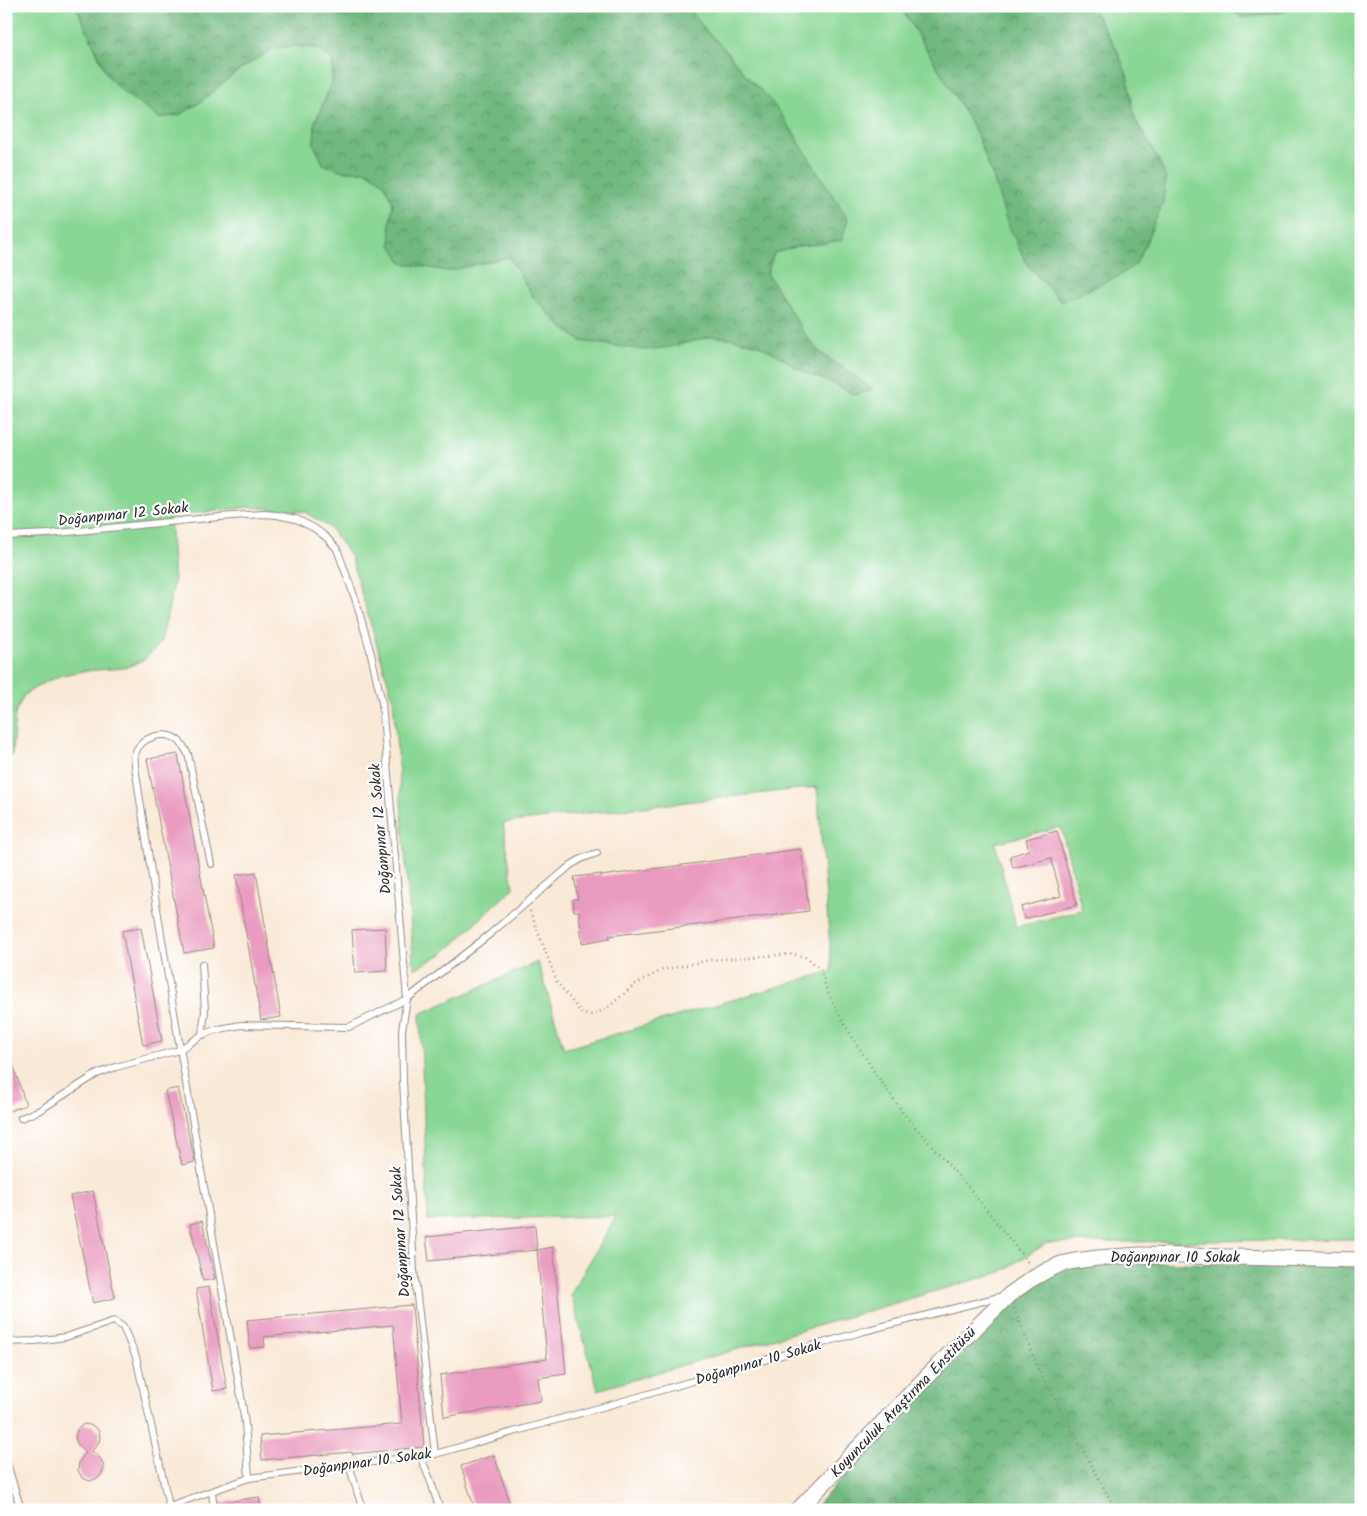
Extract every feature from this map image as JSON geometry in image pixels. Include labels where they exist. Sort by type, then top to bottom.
[{"type":"street","name":"Doğanpınar 10 Sokak","points":[[1009,1295],[1038,1275],[1061,1264],[1098,1258],[1140,1255],[1361,1260]]},
{"type":"street","name":"Koyunculuk Araştırma Enstitüsü","points":[[798,1510],[933,1370],[1009,1295]]},
{"type":"lane","name":"Doğanpınar 12 Sokak","points":[[6,536],[48,534],[219,517],[277,514],[296,519],[314,528],[326,537],[337,550],[353,592],[370,650],[382,703],[406,999],[402,1030],[403,1081],[414,1270],[435,1454]]},
{"type":"lane","points":[[210,864],[188,754],[184,746],[172,737],[150,737],[143,742],[135,753],[135,766],[179,1050],[241,1396],[249,1478]]},
{"type":"lane","points":[[21,1118],[40,1110],[98,1074],[116,1067],[179,1050],[202,1035],[214,1030],[241,1025],[349,1027],[406,999],[527,903],[570,865],[582,858],[597,853]]},
{"type":"lane","points":[[202,964],[205,1011],[202,1035]]},
{"type":"lane","name":"Doğanpınar 10 Sokak","points":[[158,1510],[249,1478],[435,1454],[864,1331],[1009,1295]]},
{"type":"lane","points":[[6,1342],[66,1337],[114,1321],[123,1327],[136,1357],[169,1506]]},
{"type":"lane","points":[[420,1455],[440,1510]]},
{"type":"lane","points":[[6,1460],[21,1510]]},
{"type":"lane","points":[[349,1465],[363,1510]]},
{"type":"lane","points":[[212,1491],[214,1510]]},
{"type":"path","points":[[527,903],[557,982],[582,1014],[593,1015],[606,1009],[634,985],[662,970],[710,960],[793,954],[808,958],[821,970],[827,991],[846,1027],[899,1107],[970,1189],[1038,1275]]},
{"type":"path","points":[[1009,1295],[1038,1369],[1116,1510]]},
{"type":"green space","points":[[6,6],[76,6],[107,75],[123,92],[159,118],[180,115],[199,103],[235,73],[273,48],[294,46],[315,48],[333,59],[332,83],[315,122],[314,145],[323,164],[343,171],[367,171],[384,183],[393,203],[390,223],[402,263],[448,271],[509,257],[534,298],[563,328],[581,341],[645,350],[669,347],[713,336],[734,339],[756,344],[777,354],[795,367],[835,384],[854,395],[872,390],[854,375],[818,351],[804,333],[767,273],[774,253],[798,246],[820,244],[796,136],[767,96],[705,30],[688,6],[900,6],[978,137],[1007,222],[1026,263],[1061,302],[1158,159],[1135,119],[1127,75],[1118,52],[1091,6],[1230,6],[1241,18],[1284,12],[1294,6],[1361,6],[1361,1239],[1047,1243],[1001,1272],[598,1390],[571,1294],[616,1216],[428,1220],[420,1014],[538,962],[564,1049],[832,971],[817,787],[503,823],[513,888],[444,953],[414,969],[393,699],[350,555],[330,528],[305,512],[250,507],[170,516],[174,582],[160,644],[144,660],[124,668],[83,671],[62,675],[43,683],[24,695],[15,714],[12,756],[6,761]],"holes":[[[1061,827],[1082,910],[1016,927],[995,843]]]},
{"type":"green space","points":[[76,6],[688,6],[705,30],[722,46],[781,114],[848,219],[842,240],[798,246],[774,253],[767,273],[804,333],[818,351],[854,375],[872,390],[854,395],[835,384],[795,367],[777,354],[756,344],[734,339],[713,336],[669,347],[645,350],[581,341],[563,328],[534,298],[509,257],[448,271],[402,263],[391,245],[390,223],[393,203],[384,183],[367,171],[343,171],[323,164],[314,144],[315,122],[332,83],[333,59],[315,48],[294,46],[273,48],[235,73],[199,103],[179,115],[159,118],[123,92],[107,75]]},
{"type":"green space","points":[[900,6],[1091,6],[1118,52],[1127,75],[1135,119],[1158,159],[1166,178],[1163,202],[1136,264],[1119,276],[1061,302],[1026,263],[1007,222],[978,137]]},
{"type":"green space","points":[[1230,6],[1294,6],[1284,12],[1241,18]]},
{"type":"green space","points":[[1140,1262],[1361,1267],[1361,1510],[812,1510],[1013,1301],[1043,1280],[1072,1268]]},
{"type":"building","points":[[178,754],[214,948],[184,953],[147,759]]},
{"type":"building","points":[[1057,831],[1077,905],[1024,919],[1021,907],[1061,896],[1051,858],[1013,868],[1010,856],[1029,850],[1026,839]]},
{"type":"building","points":[[801,849],[809,911],[609,936],[610,938],[582,943],[579,911],[574,911],[573,899],[578,899],[574,877],[601,874],[601,876]]},
{"type":"building","points":[[256,872],[281,1017],[261,1020],[236,875]]},
{"type":"building","points":[[141,928],[162,1041],[143,1045],[122,931]]},
{"type":"building","points":[[385,928],[387,971],[355,973],[352,930]]},
{"type":"building","points":[[6,1052],[9,1052],[26,1105],[6,1112]]},
{"type":"building","points":[[178,1088],[195,1162],[182,1165],[165,1091]]},
{"type":"building","points":[[93,1191],[115,1298],[93,1303],[70,1196]]},
{"type":"building","points":[[202,1221],[215,1279],[203,1281],[190,1224]]},
{"type":"building","points":[[535,1226],[537,1250],[429,1261],[426,1237]]},
{"type":"building","points":[[553,1247],[566,1374],[538,1378],[541,1401],[444,1417],[440,1375],[547,1359],[537,1250]]},
{"type":"building","points":[[209,1287],[227,1389],[213,1391],[196,1289]]},
{"type":"building","points":[[412,1305],[424,1447],[262,1460],[260,1436],[402,1424],[393,1325],[264,1337],[265,1347],[250,1348],[247,1320]]},
{"type":"building","points":[[86,1424],[93,1426],[99,1431],[99,1442],[92,1451],[101,1459],[104,1467],[98,1478],[90,1481],[82,1478],[78,1470],[79,1462],[86,1452],[78,1445],[75,1438],[77,1430]]},
{"type":"building","points":[[494,1455],[512,1510],[475,1510],[461,1466]]},
{"type":"building","points":[[259,1497],[261,1510],[219,1510],[218,1503]]}]
